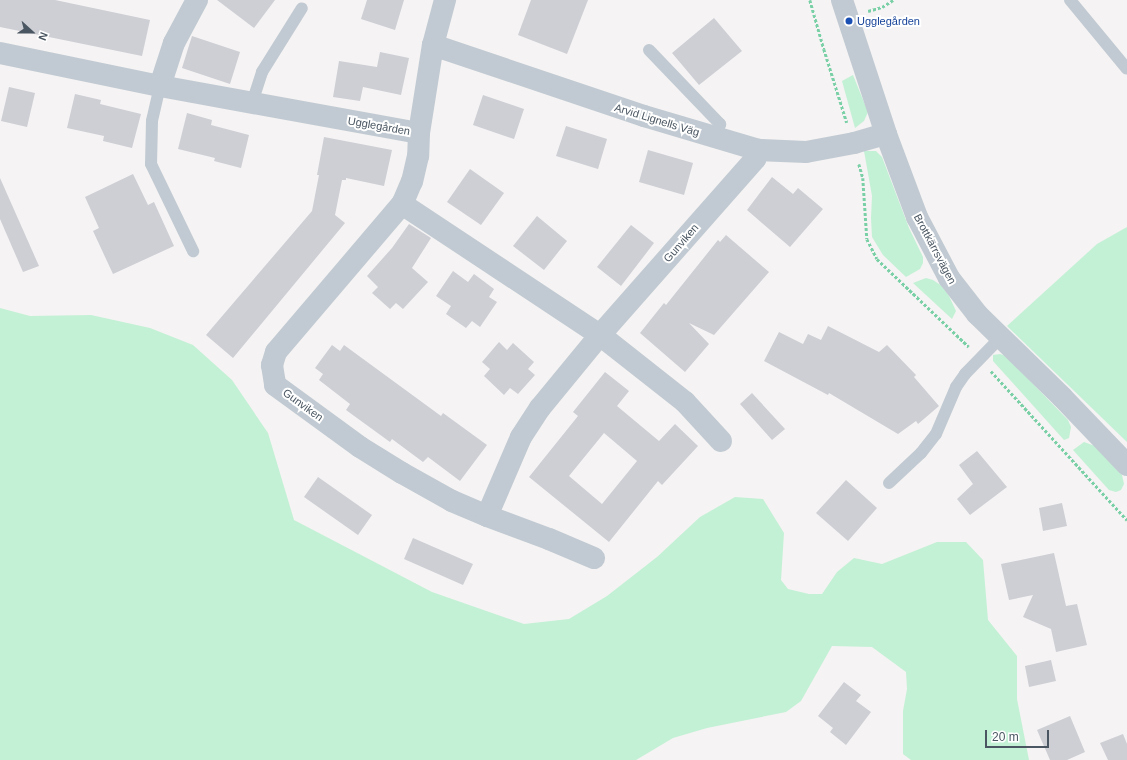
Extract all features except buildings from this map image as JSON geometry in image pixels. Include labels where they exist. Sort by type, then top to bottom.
[{"type":"street","points":[[160,86],[174,43],[197,0]]},
{"type":"street","name":"Ugglegården","points":[[0,53],[160,86],[419,134],[433,46],[446,0]]},
{"type":"street","name":"Brottkärrsvägen","points":[[842,0],[886,134],[917,217],[949,278],[977,314],[1062,397],[1127,464]]},
{"type":"street","name":"Arvid Lignells Väg","points":[[433,46],[618,108],[759,150],[806,152],[854,143],[886,134]]},
{"type":"street","name":"Gunviken","points":[[419,134],[418,156],[414,175],[402,204],[276,352],[272,365],[275,385],[360,447],[452,501],[594,558]]},
{"type":"street","name":"Gunviken","points":[[487,516],[521,437],[540,408],[600,335],[755,159],[759,150]]},
{"type":"street","points":[[402,204],[600,335],[685,402],[721,441]]},
{"type":"lane","points":[[1070,0],[1127,69]]},
{"type":"lane","points":[[252,103],[262,72],[302,8]]},
{"type":"lane","points":[[649,50],[720,124],[715,138]]},
{"type":"lane","points":[[160,86],[152,121],[151,164],[193,251]]},
{"type":"lane","points":[[889,483],[921,453],[936,434],[956,387],[965,374],[1001,337]]},
{"type":"path","points":[[864,12],[882,7],[893,0]]},
{"type":"green space","points":[[853,75],[868,112],[864,121],[855,128],[842,81]]},
{"type":"green space","points":[[864,151],[876,151],[882,157],[909,228],[923,257],[923,263],[920,269],[906,277],[883,255],[872,237],[872,196]]},
{"type":"green space","points":[[1127,227],[1127,442],[1007,326],[1097,244]]},
{"type":"green space","points":[[926,278],[933,280],[942,286],[949,296],[956,311],[952,319],[913,283]]},
{"type":"green space","points":[[0,308],[30,316],[91,315],[150,328],[193,345],[232,380],[268,433],[294,520],[432,592],[524,624],[569,619],[607,596],[657,557],[700,517],[735,497],[763,499],[784,533],[781,580],[788,589],[809,594],[822,594],[837,572],[854,558],[882,564],[937,542],[966,542],[983,560],[988,620],[1017,656],[1017,699],[1029,760],[911,760],[903,754],[903,711],[907,689],[906,672],[872,647],[832,646],[801,701],[786,712],[707,728],[673,738],[636,760],[0,760]]},
{"type":"green space","points":[[1000,354],[1006,356],[1068,420],[1071,427],[1069,438],[1064,440],[993,361],[993,355]]},
{"type":"green space","points":[[1084,442],[1095,446],[1122,475],[1124,484],[1121,490],[1116,492],[1109,490],[1073,450]]},
{"type":"place","name":"Ugglegården","points":[[849,21]]}]
